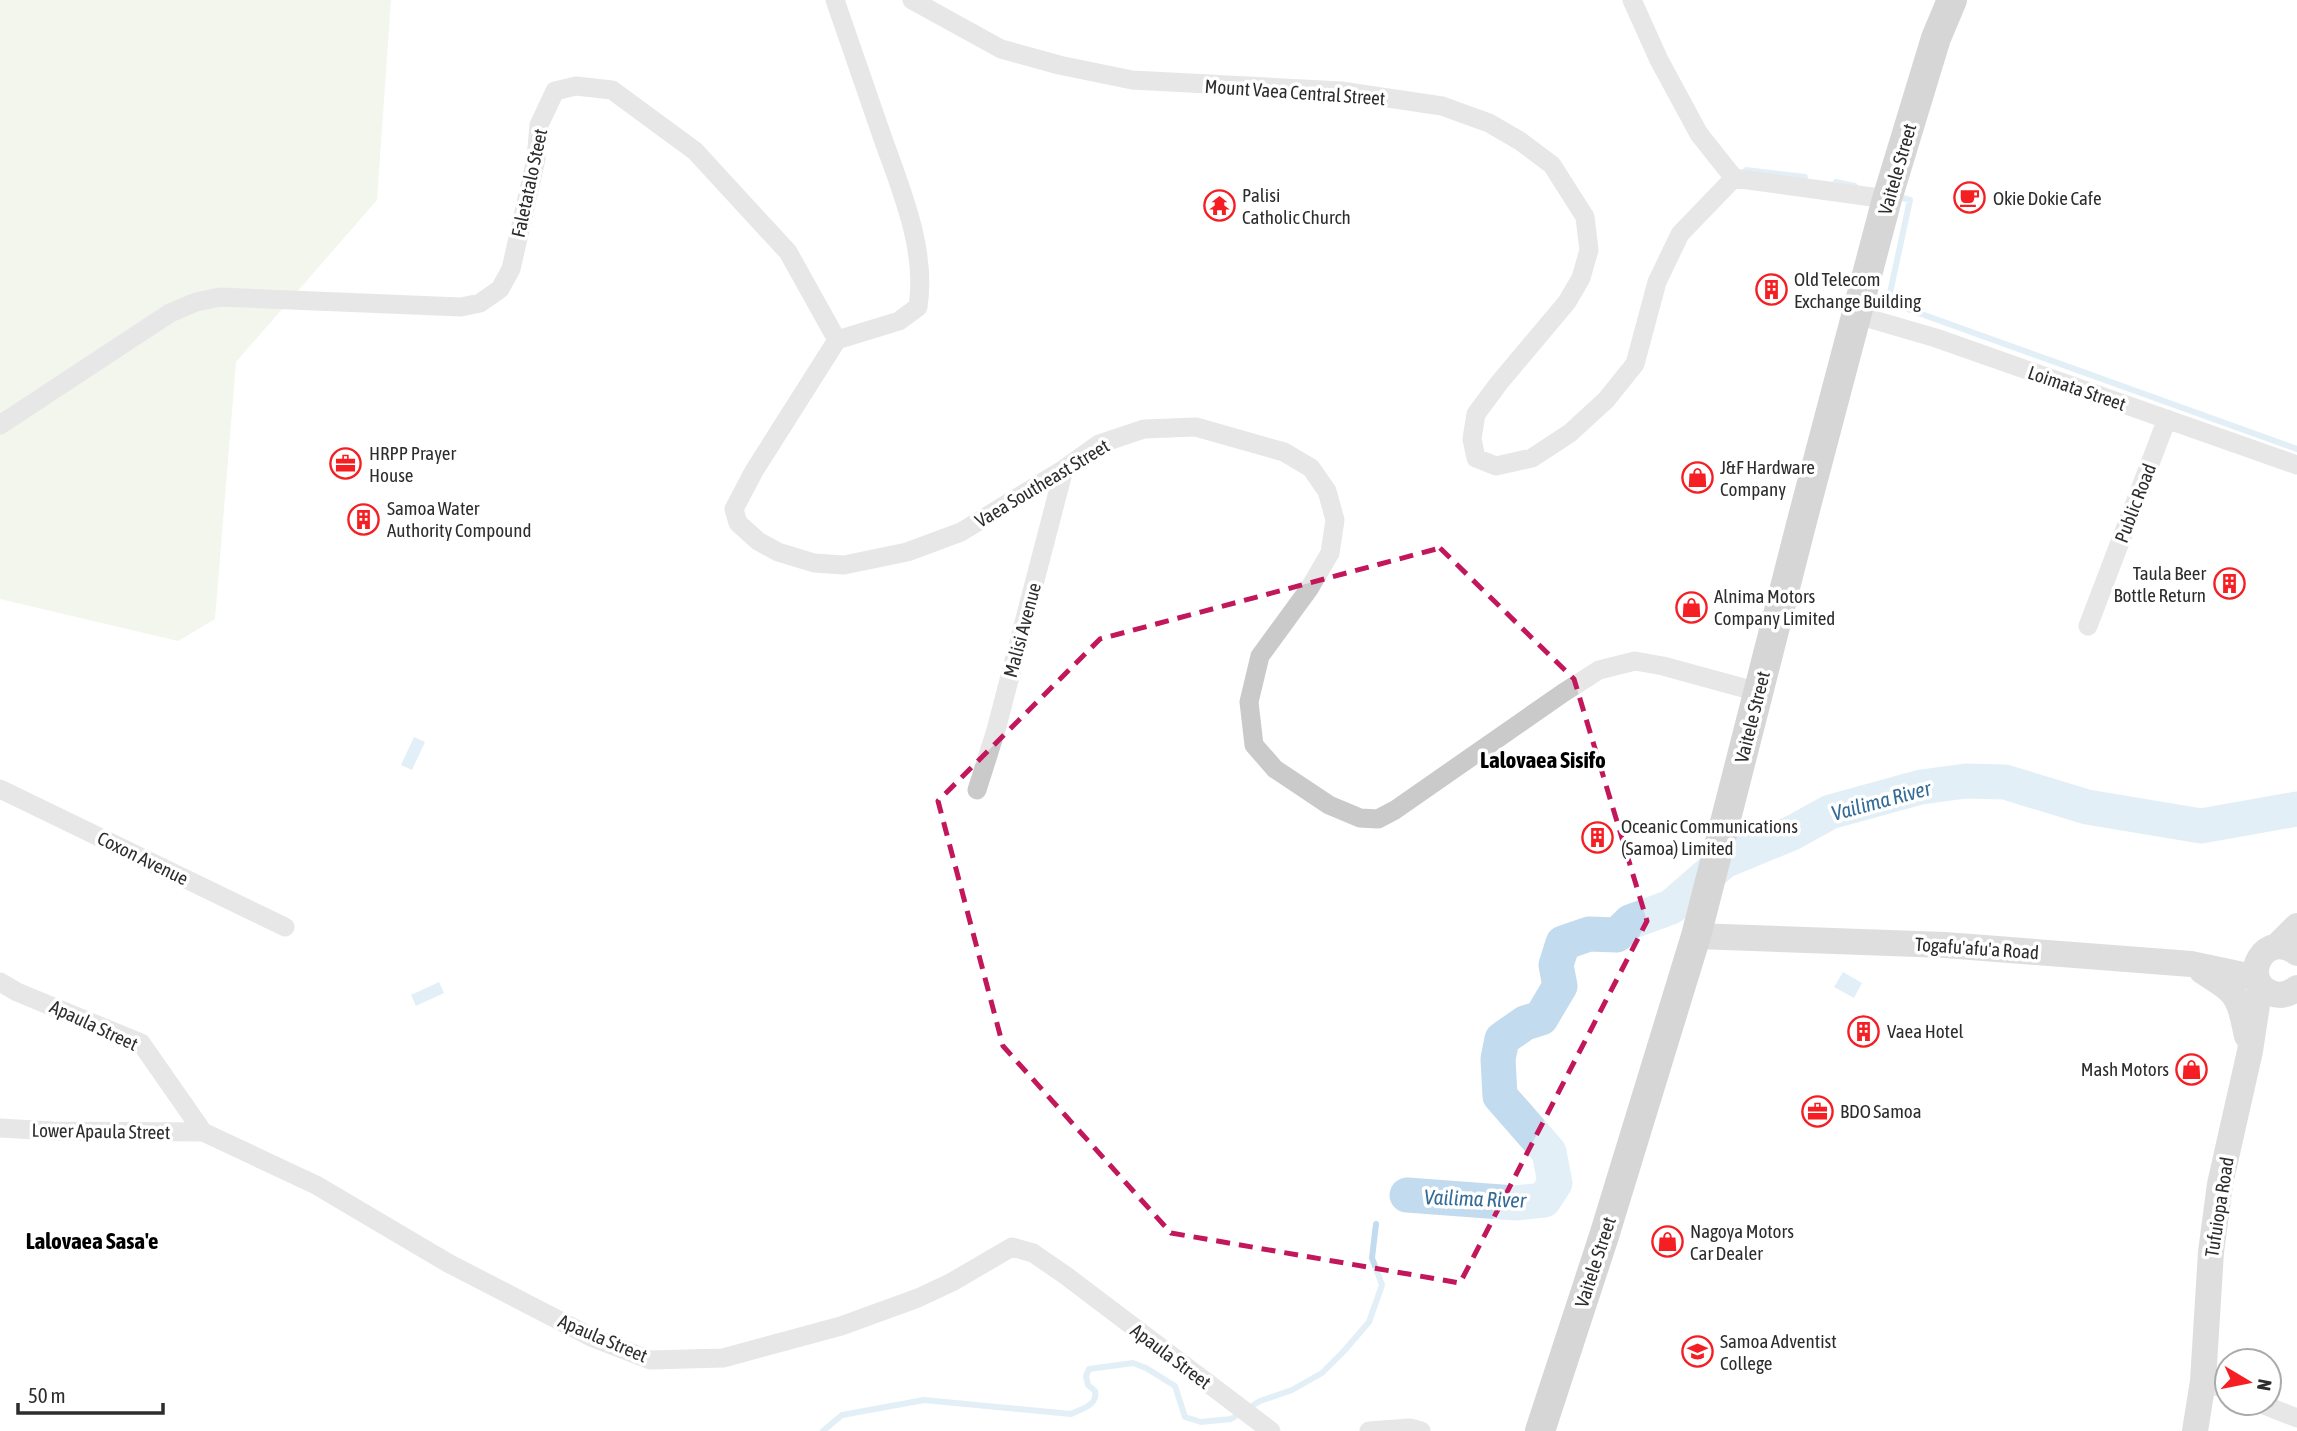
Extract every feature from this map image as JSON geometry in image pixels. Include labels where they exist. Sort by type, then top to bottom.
[{"type":"main road","name":"Vaitele Street","points":[[1541,1431],[1698,930],[1887,199],[1936,38],[1952,0]]},
{"type":"main road","points":[[2276,971],[2297,926]]},
{"type":"main road","name":"Togafu'afu'a Road","points":[[1698,930],[1945,945],[2276,971]]},
{"type":"main road","points":[[2191,964],[2228,988],[2240,1002],[2250,1051]]},
{"type":"main road","name":"Tufuiopa Road","points":[[2195,1431],[2203,1381],[2211,1252],[2222,1174],[2250,1051],[2276,971]]},
{"type":"street","points":[[835,0],[904,200],[920,263],[922,285],[918,307],[899,321],[837,340]]},
{"type":"street","name":"Mount Vaea Central Street","points":[[912,0],[1001,49],[1059,65],[1132,80],[1341,91],[1442,106],[1489,123],[1520,141],[1552,165],[1585,217],[1589,250],[1581,278],[1567,302],[1476,414],[1472,439],[1476,458],[1496,466],[1532,458],[1570,433],[1606,400],[1635,364],[1657,282],[1680,234],[1734,178]]},
{"type":"street","points":[[1632,0],[1659,60],[1699,134],[1734,178],[1887,199]]},
{"type":"street","name":"Faletatalo Steet","points":[[0,425],[170,313],[196,302],[220,297],[461,307],[481,303],[500,289],[511,269],[536,159],[540,125],[555,91],[576,86],[612,90],[695,151],[788,252],[837,340]]},
{"type":"street","name":"Loimata Street","points":[[1857,315],[1936,338],[2297,464]]},
{"type":"street","name":"Vaea Southeast Street","points":[[837,340],[754,471],[734,509],[738,523],[758,541],[778,552],[814,563],[845,565],[907,552],[961,532],[1064,469],[1099,444],[1144,429],[1196,427],[1284,452],[1311,468],[1327,491],[1335,520],[1331,553],[1309,589],[1260,656],[1249,702],[1254,745],[1275,769],[1329,805],[1360,818],[1378,819],[1395,810],[1599,670],[1635,661],[1758,692]]},
{"type":"street","name":"Public Road","points":[[2088,626],[2167,419]]},
{"type":"street","name":"Malisi Avenue","points":[[977,790],[996,730],[1064,469]]},
{"type":"street","name":"Coxon Avenue","points":[[0,789],[285,927]]},
{"type":"street","name":"Apaula Street","points":[[0,982],[141,1043],[203,1132],[317,1185],[447,1263],[593,1338],[650,1360],[723,1358],[841,1326],[918,1298],[952,1282],[1012,1247],[1033,1253],[1065,1275],[1266,1427]]},
{"type":"street","name":"Lower Apaula Street","points":[[0,1128],[203,1132]]},
{"type":"street","points":[[2203,1381],[2213,1385]]},
{"type":"street","points":[[1370,1431],[1410,1428],[1421,1431]]},
{"type":"highlighted area","points":[[1440,548],[1574,679],[1647,921],[1460,1283],[1171,1233],[1003,1046],[938,801],[1100,639]]},
{"type":"green space","points":[[0,0],[391,0],[377,200],[236,362],[215,619],[178,641],[0,599]]},
{"type":"water","points":[[414,737],[425,742],[412,770],[401,765]]},
{"type":"water","points":[[1843,972],[1862,983],[1854,998],[1834,987]]},
{"type":"water","points":[[439,982],[444,993],[416,1006],[411,995]]},
{"type":"waterway","points":[[1746,170],[1805,177]]},
{"type":"waterway","points":[[1836,182],[1855,186]]},
{"type":"waterway","points":[[1896,196],[1910,200],[1888,302],[2297,449]]},
{"type":"waterway","name":"Vailima River","points":[[1407,1195],[1515,1203],[1544,1200],[1555,1183],[1549,1152],[1500,1096],[1498,1059],[1502,1039],[1525,1023],[1541,1018],[1560,986],[1556,965],[1563,943],[1589,934],[1617,935],[1630,922],[1671,907],[1724,861],[1792,833],[1830,812],[1921,787],[1966,781],[2005,782],[2087,807],[2201,826],[2297,809]]},
{"type":"waterway","name":"Vailima River","points":[[823,1431],[842,1415],[924,1400],[1071,1414],[1094,1400],[1095,1391],[1088,1385],[1086,1376],[1089,1369],[1133,1363],[1175,1386],[1185,1417],[1201,1422],[1231,1419],[1260,1401],[1292,1390],[1322,1373],[1369,1322],[1382,1285],[1372,1258],[1376,1224]]},
{"type":"place","name":"Okie Dokie Cafe","points":[[1970,198]]},
{"type":"place","name":"Palisi Catholic Church","points":[[1219,206]]},
{"type":"place","name":"Old Telecom Exchange Building","points":[[1771,290]]},
{"type":"place","name":"HRPP Prayer House","points":[[346,464]]},
{"type":"place","name":"J&F Hardware Company","points":[[1697,478]]},
{"type":"place","name":"Samoa Water Authority Compound","points":[[364,519]]},
{"type":"place","name":"Taula Beer Bottle Return","points":[[2229,584]]},
{"type":"place","name":"Alnima Motors Company Limited","points":[[1691,607]]},
{"type":"place","name":"Oceanic Communications (Samoa) Limited","points":[[1598,837]]},
{"type":"place","name":"Vaea Hotel","points":[[1864,1031]]},
{"type":"place","name":"Mash Motors","points":[[2192,1069]]},
{"type":"place","name":"BDO Samoa","points":[[1817,1111]]},
{"type":"place","name":"Nagoya Motors Car Dealer","points":[[1667,1242]]},
{"type":"place","name":"Samoa Adventist College","points":[[1697,1352]]},
{"type":"district","name":"Lalovaea Sisifo","points":[[1543,760]]},
{"type":"district","name":"Lalovaea Sasa'e","points":[[92,1241]]}]
